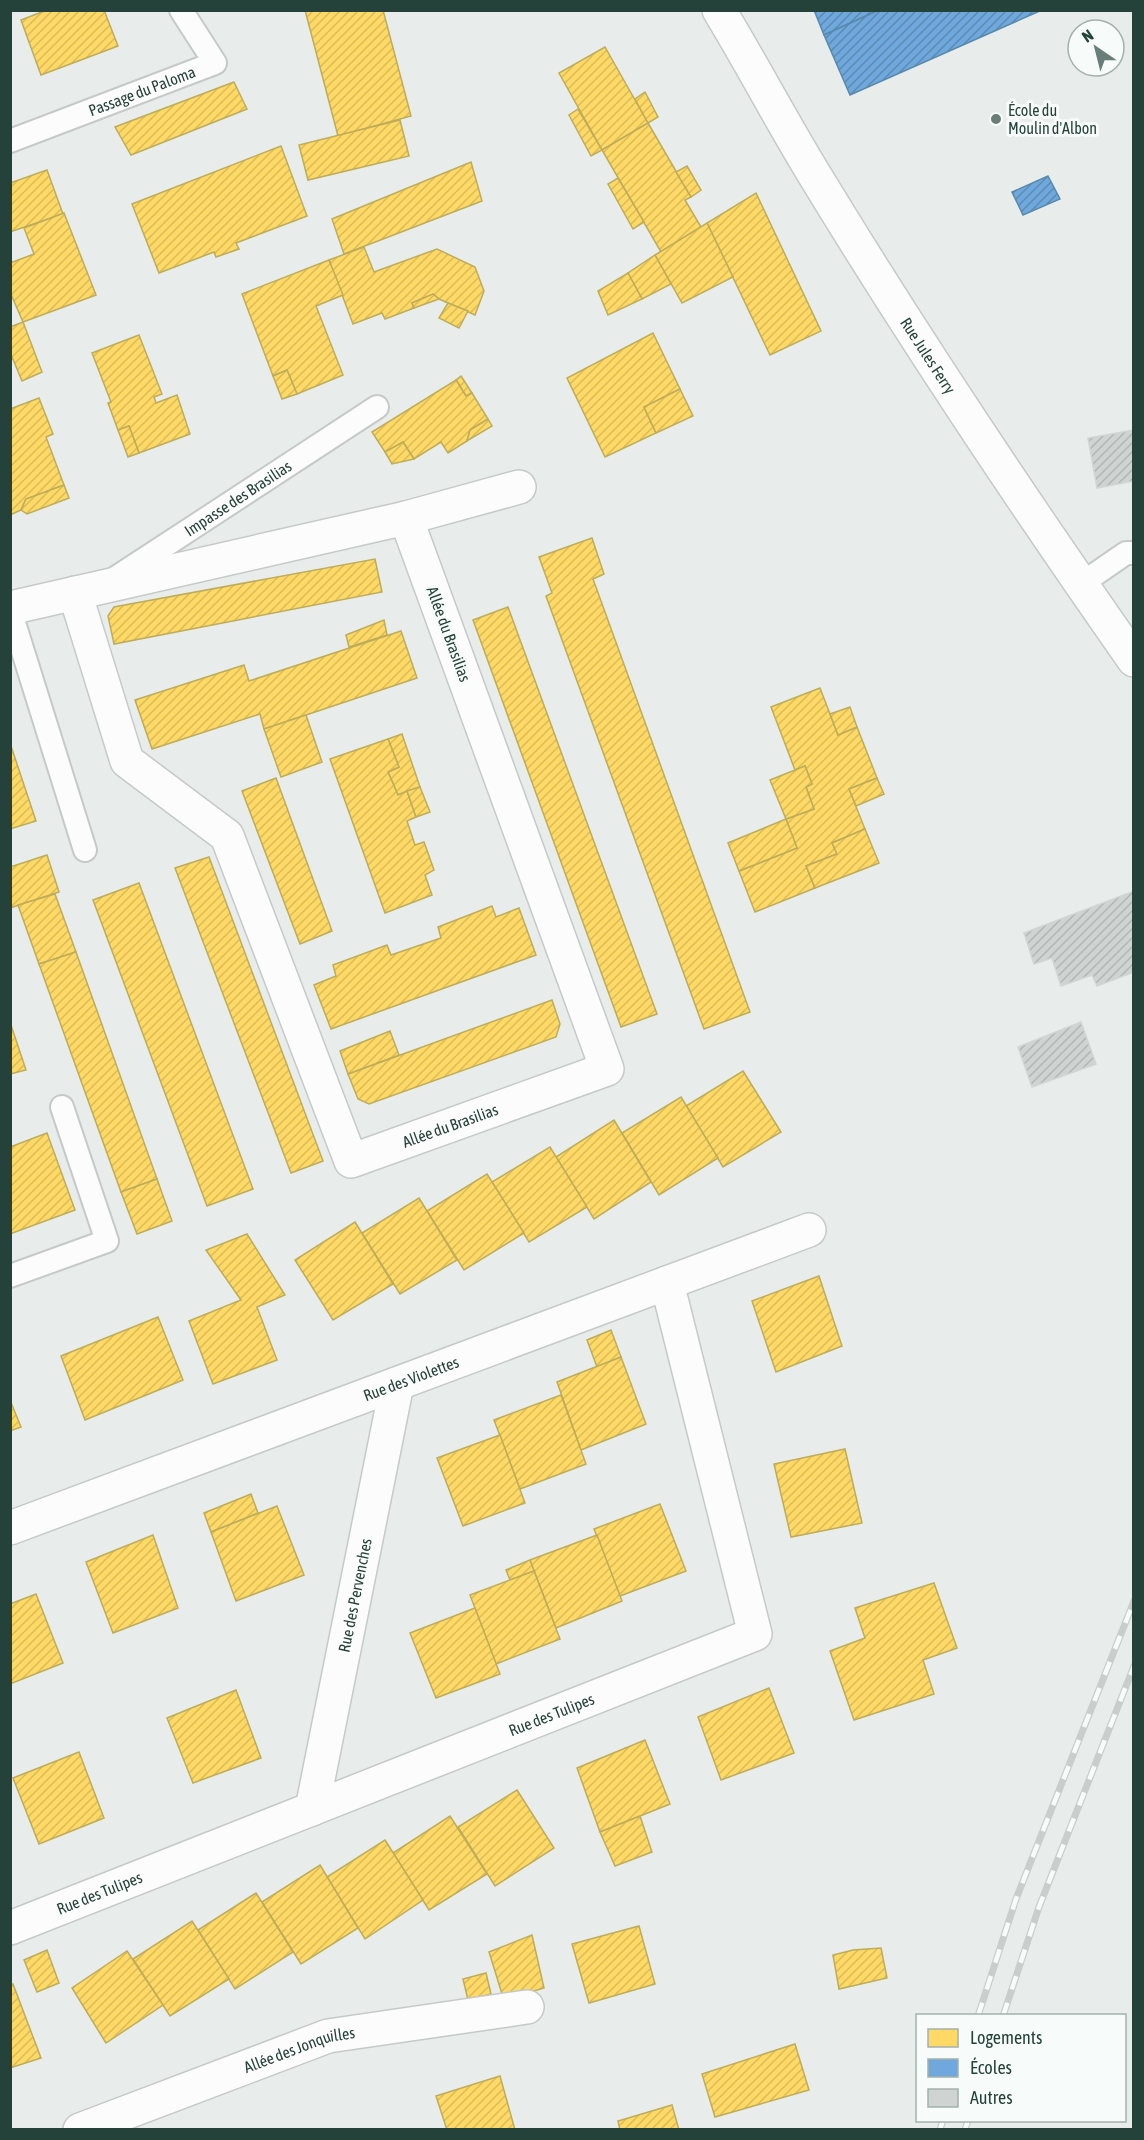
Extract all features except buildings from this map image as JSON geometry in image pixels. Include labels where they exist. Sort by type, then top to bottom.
[{"type":"street","name":"Rue Jules Ferry","points":[[720,10],[737,26],[828,197],[975,427],[1134,660]]},
{"type":"street","points":[[10,609],[406,518],[519,487]]},
{"type":"street","name":"Allée du Brasilias","points":[[87,590],[127,761],[227,836],[351,1161],[608,1069],[406,518]]},
{"type":"street","name":"Rue des Violettes","points":[[10,1528],[809,1230]]},
{"type":"street","name":"Rue des Tulipes","points":[[10,1928],[755,1634],[667,1283]]},
{"type":"street","name":"Rue des Pervenches","points":[[312,1809],[397,1384]]},
{"type":"street","name":"Allée des Jonquilles","points":[[80,2130],[328,2036],[528,2007]]},
{"type":"lane","name":"Passage du Paloma","points":[[10,141],[215,63],[182,10]]},
{"type":"lane","name":"Impasse des Brasilias","points":[[87,590],[377,407]]},
{"type":"lane","points":[[1081,584],[1126,553],[1134,553]]},
{"type":"lane","points":[[10,609],[85,850]]},
{"type":"lane","points":[[10,1276],[106,1241],[62,1107]]},
{"type":"railway","points":[[979,2014],[1016,1899],[1134,1601]]},
{"type":"railway","points":[[1004,2014],[1039,1907],[1134,1666]]},
{"type":"railway","points":[[940,2130],[942,2122]]},
{"type":"railway","points":[[965,2130],[967,2122]]},
{"type":"place","name":"École du Moulin d'Albon","points":[[996,119]]}]
